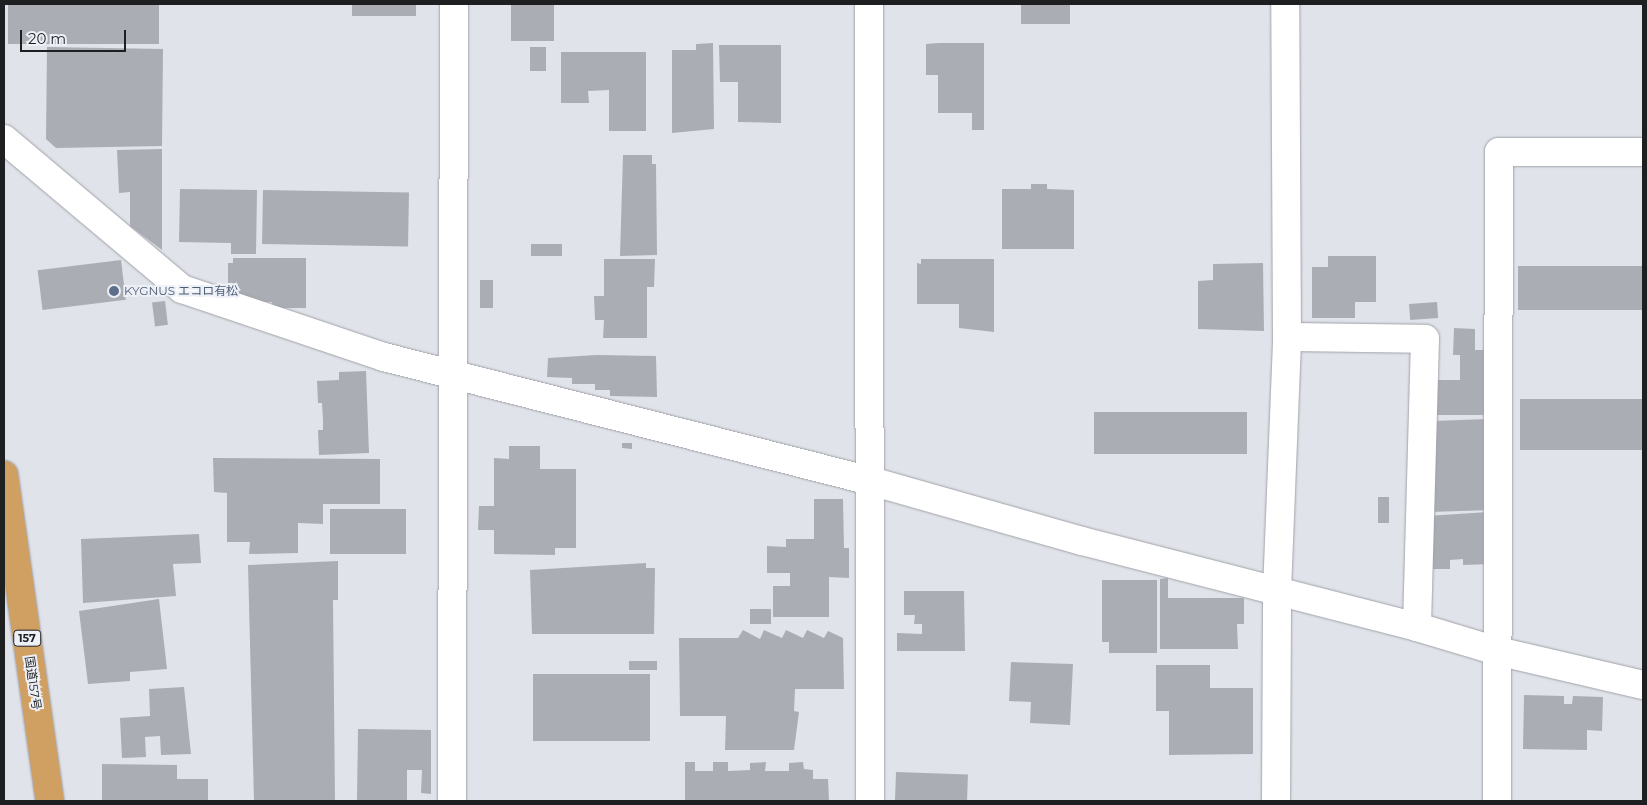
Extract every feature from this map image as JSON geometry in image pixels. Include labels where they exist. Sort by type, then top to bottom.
[{"type":"highway","name":"国道157号","points":[[4,475],[50,801]]},
{"type":"street","points":[[452,801],[451,373],[454,4]]},
{"type":"street","points":[[869,4],[870,801]]},
{"type":"street","points":[[1276,801],[1277,592],[1287,337],[1285,4]]},
{"type":"street","points":[[4,139],[182,289],[384,357],[871,481],[1277,592],[1417,626],[1497,651],[1643,685]]},
{"type":"street","points":[[1497,801],[1499,152],[1643,152]]},
{"type":"street","points":[[1287,337],[1425,339],[1417,626]]},
{"type":"building","points":[[8,4],[159,4],[159,44],[8,44]]},
{"type":"building","points":[[352,4],[416,4],[416,16],[352,16]]},
{"type":"building","points":[[511,4],[554,4],[554,41],[511,41]]},
{"type":"building","points":[[1021,4],[1070,4],[1070,24],[1021,24]]},
{"type":"building","points":[[713,43],[714,129],[672,133],[672,50],[696,50],[696,44]]},
{"type":"building","points":[[984,43],[984,130],[972,130],[972,113],[938,113],[938,75],[926,75],[926,44]]},
{"type":"building","points":[[719,45],[781,45],[781,123],[738,122],[738,82],[720,82]]},
{"type":"building","points":[[47,47],[163,49],[162,146],[56,148],[46,139]]},
{"type":"building","points":[[530,47],[546,47],[546,71],[530,71]]},
{"type":"building","points":[[561,52],[646,52],[646,131],[609,131],[609,90],[588,91],[589,103],[561,103]]},
{"type":"building","points":[[162,149],[162,250],[130,226],[130,192],[119,193],[117,150]]},
{"type":"building","points":[[623,155],[652,155],[652,164],[656,164],[657,255],[620,256]]},
{"type":"building","points":[[1031,184],[1047,184],[1047,189],[1074,190],[1074,249],[1002,249],[1002,189],[1031,189]]},
{"type":"building","points":[[180,189],[257,190],[256,254],[231,254],[231,243],[179,242]]},
{"type":"building","points":[[263,190],[409,193],[408,247],[262,244]]},
{"type":"building","points":[[531,244],[562,244],[562,256],[531,256]]},
{"type":"building","points":[[1328,256],[1376,256],[1376,302],[1355,302],[1355,318],[1312,318],[1312,267],[1328,267]]},
{"type":"building","points":[[233,258],[306,258],[306,308],[273,308],[272,302],[249,302],[237,298],[236,291],[228,291],[228,263],[233,263]]},
{"type":"building","points":[[604,259],[655,259],[654,287],[647,287],[647,338],[603,338],[604,320],[595,320],[594,296],[604,296]]},
{"type":"building","points":[[921,259],[994,259],[994,332],[959,328],[959,304],[917,304],[917,263],[921,264]]},
{"type":"building","points":[[121,260],[126,300],[43,310],[38,270]]},
{"type":"building","points":[[1263,263],[1264,331],[1198,329],[1198,281],[1213,280],[1213,264]]},
{"type":"building","points":[[1518,266],[1643,266],[1643,310],[1518,310]]},
{"type":"building","points":[[480,280],[493,280],[493,308],[480,308]]},
{"type":"building","points":[[165,301],[168,325],[155,326],[152,303]]},
{"type":"building","points":[[1437,302],[1438,318],[1410,320],[1409,304]]},
{"type":"building","points":[[1454,328],[1475,329],[1475,350],[1492,350],[1491,415],[1435,415],[1435,380],[1460,380],[1460,355],[1453,355]]},
{"type":"building","points":[[597,355],[656,356],[657,397],[610,396],[610,390],[595,390],[595,384],[572,384],[572,378],[547,377],[548,358]]},
{"type":"building","points":[[366,371],[369,453],[319,455],[318,430],[323,430],[323,420],[322,403],[318,403],[317,381],[339,380],[339,372]]},
{"type":"building","points":[[1520,399],[1643,399],[1643,450],[1520,450]]},
{"type":"building","points":[[1094,412],[1247,412],[1247,454],[1094,454]]},
{"type":"building","points":[[1488,419],[1491,510],[1430,512],[1427,421]]},
{"type":"building","points":[[622,443],[632,443],[632,449],[622,448]]},
{"type":"building","points":[[509,446],[540,446],[540,469],[576,469],[576,548],[555,548],[555,555],[494,554],[494,530],[478,530],[479,506],[494,506],[494,458],[509,459]]},
{"type":"building","points":[[213,458],[380,459],[380,504],[323,504],[323,524],[298,523],[298,553],[249,554],[250,542],[227,542],[227,493],[214,492]]},
{"type":"building","points":[[1378,497],[1389,497],[1389,523],[1378,523]]},
{"type":"building","points":[[814,499],[843,499],[844,548],[849,548],[849,578],[829,577],[829,617],[773,617],[773,586],[790,586],[790,573],[767,573],[767,546],[786,547],[786,539],[814,539]]},
{"type":"building","points":[[330,509],[406,509],[406,554],[330,554]]},
{"type":"building","points":[[1488,512],[1491,564],[1463,565],[1463,559],[1450,560],[1450,569],[1430,569],[1427,516]]},
{"type":"building","points":[[199,534],[201,563],[173,564],[176,596],[83,603],[81,539]]},
{"type":"building","points":[[338,561],[338,600],[333,600],[335,801],[254,801],[248,565]]},
{"type":"building","points":[[646,563],[646,568],[655,568],[654,634],[532,634],[530,570]]},
{"type":"building","points":[[1168,578],[1168,598],[1244,598],[1244,624],[1237,624],[1238,649],[1160,649],[1160,579]]},
{"type":"building","points":[[1102,580],[1157,580],[1157,653],[1109,653],[1109,642],[1102,642]]},
{"type":"building","points":[[904,591],[964,591],[965,651],[897,651],[897,633],[922,634],[922,624],[914,624],[915,615],[904,615]]},
{"type":"building","points":[[159,599],[167,669],[130,672],[130,681],[88,684],[79,611]]},
{"type":"building","points":[[750,609],[771,609],[771,624],[750,624]]},
{"type":"building","points":[[743,630],[760,639],[764,630],[782,638],[786,630],[803,638],[807,630],[824,638],[828,631],[843,638],[844,689],[795,689],[794,711],[799,712],[794,750],[725,750],[726,716],[680,716],[679,638],[738,638]]},
{"type":"building","points":[[629,661],[657,661],[657,670],[629,670]]},
{"type":"building","points":[[1011,662],[1073,664],[1070,725],[1030,723],[1031,702],[1009,701]]},
{"type":"building","points":[[1156,665],[1210,665],[1210,688],[1253,688],[1253,754],[1169,755],[1169,711],[1156,711]]},
{"type":"building","points":[[533,674],[650,674],[650,741],[533,741]]},
{"type":"building","points":[[184,687],[191,754],[161,755],[160,736],[145,737],[146,757],[122,758],[120,718],[150,716],[149,689]]},
{"type":"building","points":[[1524,695],[1564,696],[1564,704],[1572,704],[1573,696],[1603,697],[1602,731],[1587,730],[1587,750],[1523,749]]},
{"type":"building","points":[[358,729],[431,730],[431,794],[421,793],[422,770],[407,770],[407,801],[357,801]]},
{"type":"building","points":[[685,762],[695,762],[695,771],[713,771],[713,762],[728,762],[728,771],[750,770],[750,763],[766,762],[765,771],[789,771],[789,763],[803,762],[804,769],[813,770],[813,779],[828,779],[829,801],[685,801]]},
{"type":"building","points":[[102,764],[177,765],[177,779],[208,779],[208,801],[102,801]]},
{"type":"building","points":[[896,772],[968,775],[967,801],[895,801]]},
{"type":"place","name":"KYGNUS エコロ有松","points":[[114,291]]}]
